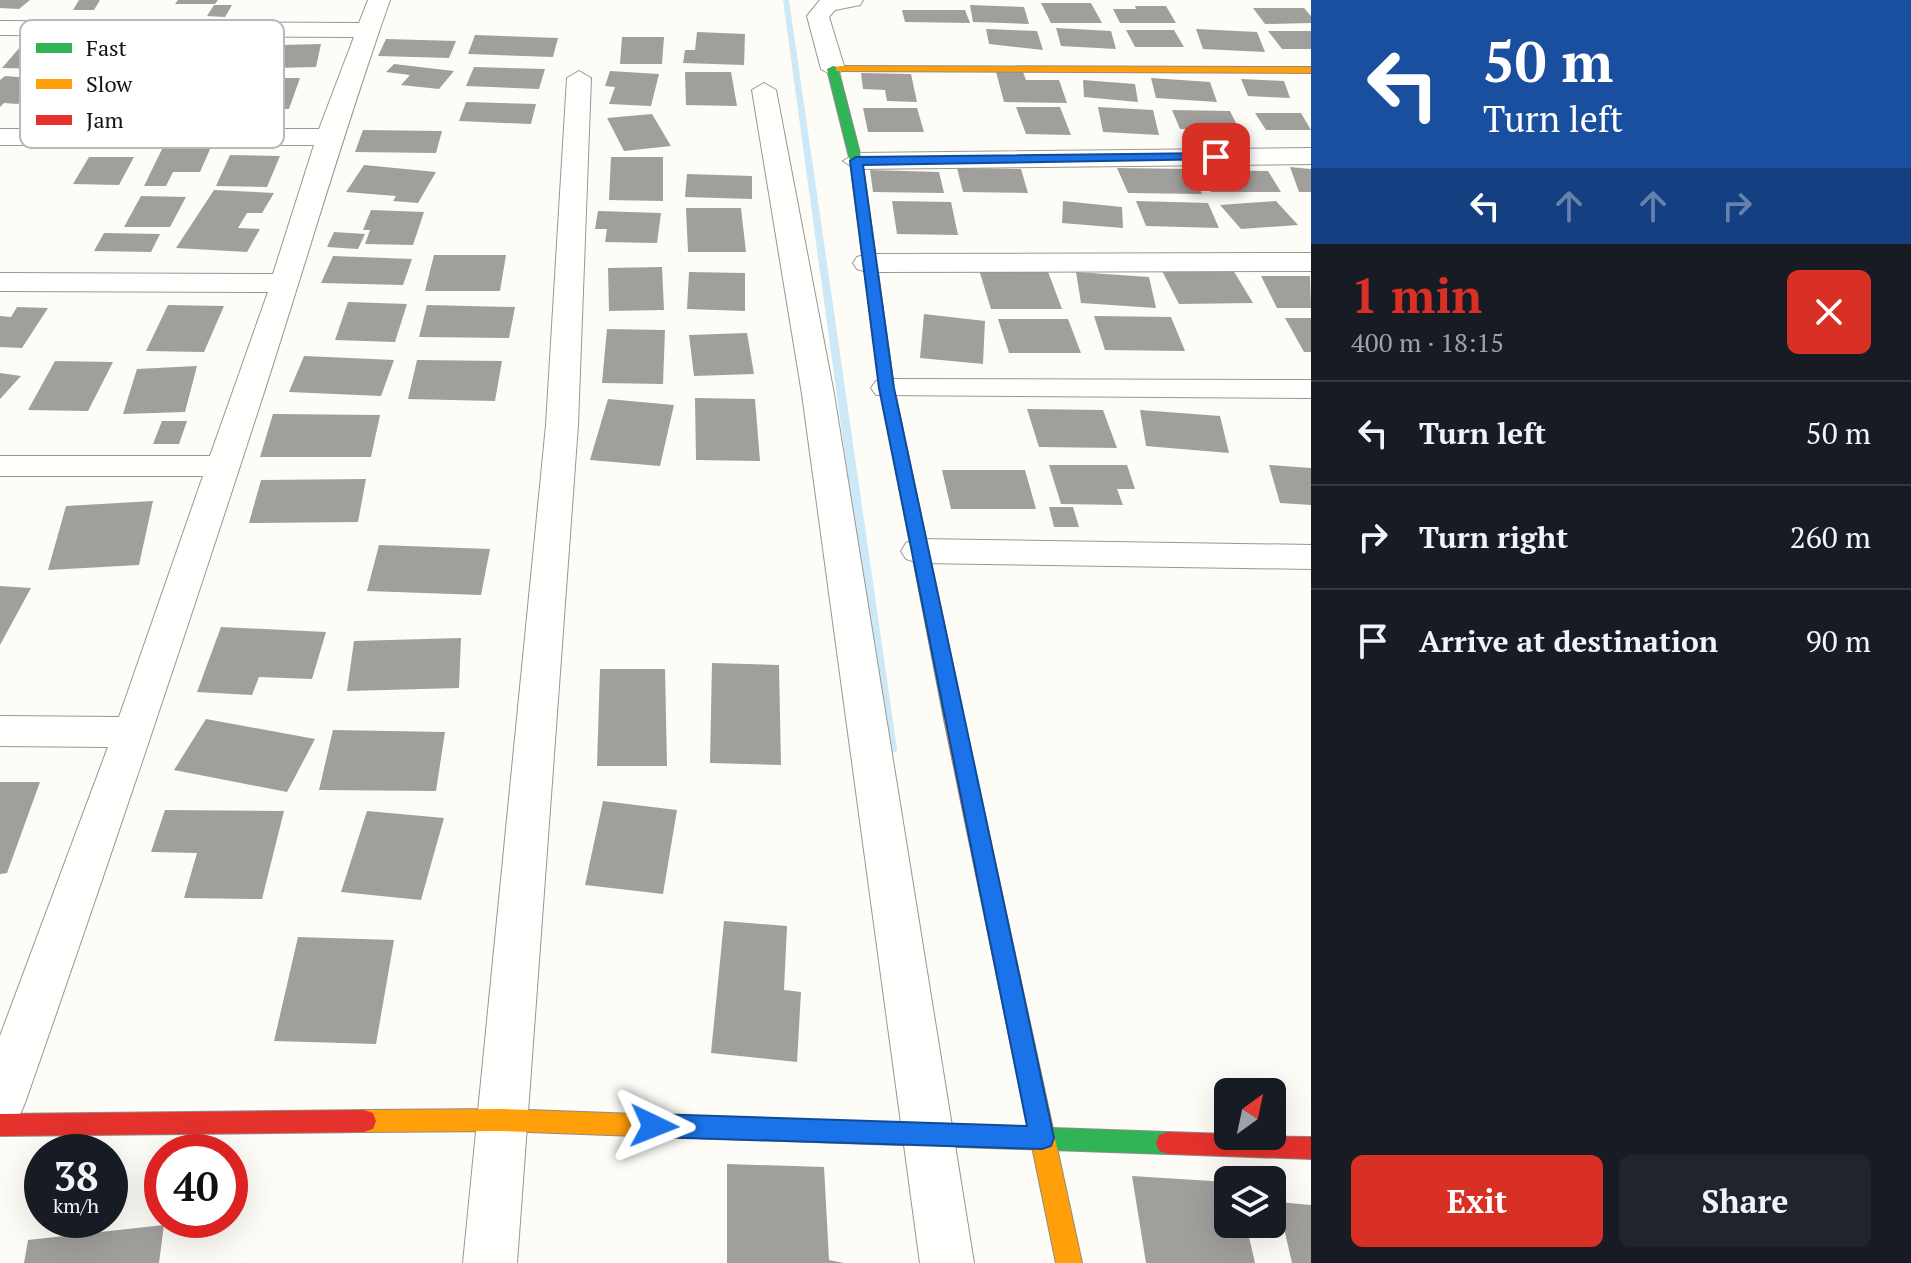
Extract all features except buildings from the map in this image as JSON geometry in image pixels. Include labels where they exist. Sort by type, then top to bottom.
[{"type":"street","points":[[852,0],[821,4],[818,16],[856,161],[867,263],[887,388],[1069,1263]]},
{"type":"street","points":[[0,1103],[134,732],[285,283],[329,137],[374,15],[230,20]]},
{"type":"street","points":[[0,28],[20,27]]},
{"type":"street","points":[[833,69],[1311,70]]},
{"type":"street","points":[[490,1263],[562,425],[579,78]]},
{"type":"street","points":[[764,90],[818,394],[947,1263]]},
{"type":"street","points":[[284,137],[329,137]]},
{"type":"street","points":[[856,161],[1311,156]]},
{"type":"street","points":[[867,263],[1311,262]]},
{"type":"street","points":[[0,282],[285,283]]},
{"type":"street","points":[[887,388],[1311,389]]},
{"type":"street","points":[[0,466],[223,466]]},
{"type":"street","points":[[919,551],[1311,557]]},
{"type":"street","points":[[0,731],[134,732]]},
{"type":"street","points":[[0,1125],[502,1120],[1311,1148]]},
{"type":"waterway","points":[[786,0],[891,749]]},
{"type":"traffic: fast","points":[[840,69],[833,69],[856,161],[887,388],[954,719]]},
{"type":"traffic: fast","points":[[636,1125],[1168,1143]]},
{"type":"traffic: slow","points":[[840,69],[1311,70]]},
{"type":"traffic: slow","points":[[954,719],[1069,1263]]},
{"type":"traffic: slow","points":[[364,1121],[502,1120],[636,1125]]},
{"type":"traffic: jam","points":[[0,1125],[364,1121]]},
{"type":"traffic: jam","points":[[1168,1143],[1311,1148]]},
{"type":"route","points":[[654,1126],[1042,1138],[887,388],[867,263],[856,161],[1216,157]]}]
